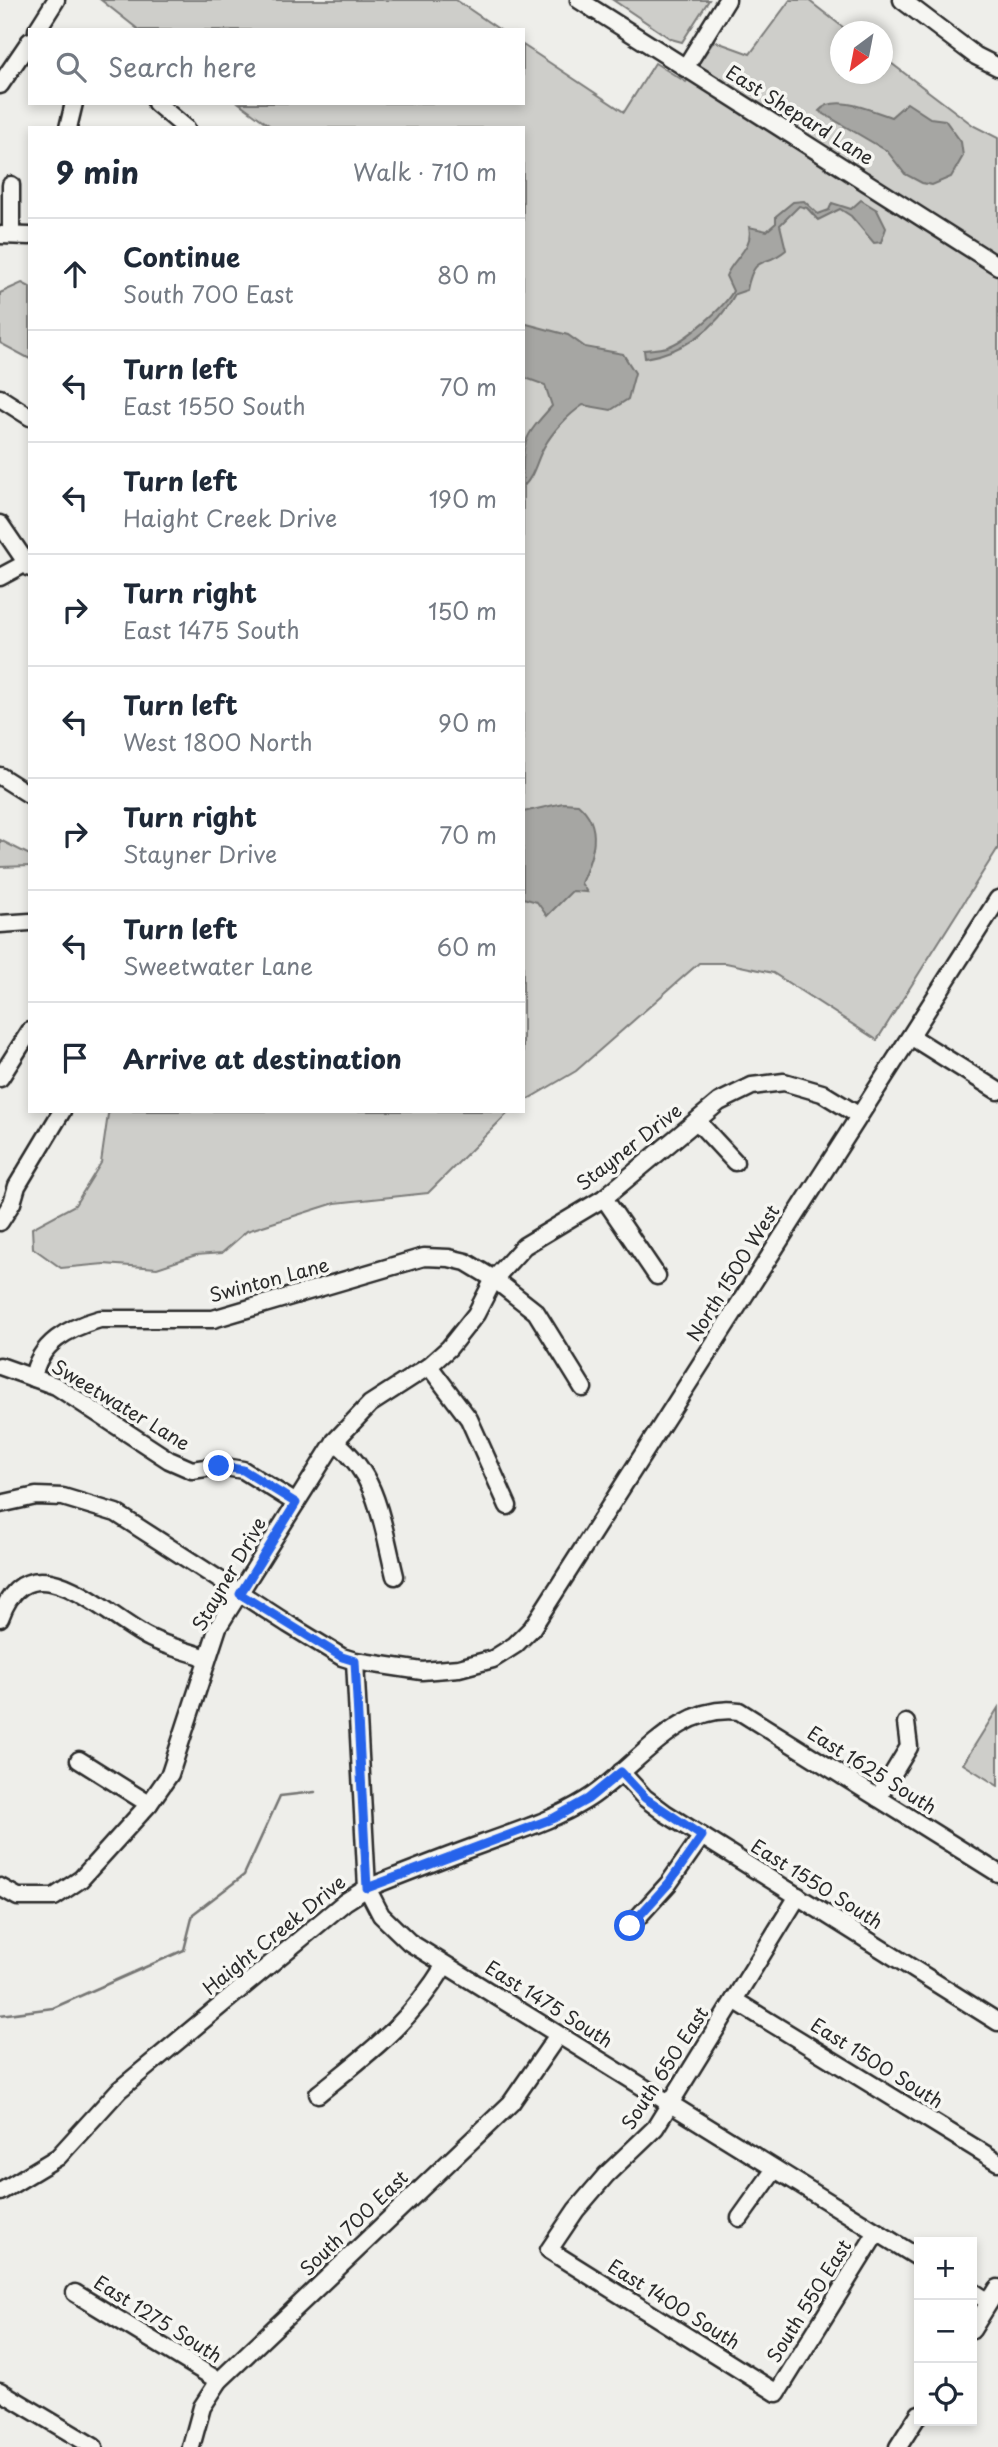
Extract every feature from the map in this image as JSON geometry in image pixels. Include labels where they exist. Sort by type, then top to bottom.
[{"type":"street","points":[[42,28],[56,0]]},
{"type":"street","name":"East Shepard Lane","points":[[579,0],[998,266]]},
{"type":"street","points":[[685,68],[727,0]]},
{"type":"street","points":[[902,0],[976,56],[998,67]]},
{"type":"street","points":[[0,86],[28,44]]},
{"type":"street","points":[[68,126],[74,105]]},
{"type":"street","points":[[158,105],[184,126]]},
{"type":"street","points":[[11,185],[6,234],[28,236]]},
{"type":"street","points":[[0,398],[28,416]]},
{"type":"street","points":[[0,524],[28,563]]},
{"type":"street","points":[[0,577],[28,564]]},
{"type":"street","points":[[0,776],[28,793]]},
{"type":"street","name":"North 1500 West","points":[[355,1661],[422,1671],[459,1668],[493,1659],[515,1645],[533,1628],[998,899]]},
{"type":"street","points":[[0,924],[28,922]]},
{"type":"street","points":[[0,1077],[28,1034]]},
{"type":"street","points":[[912,1037],[998,1091]]},
{"type":"street","name":"Stayner Drive","points":[[0,1887],[18,1897],[54,1897],[81,1879],[149,1804],[170,1774],[218,1627],[335,1441],[370,1404],[429,1366],[465,1329],[494,1279],[524,1246],[604,1198],[719,1101],[752,1086],[784,1082],[822,1093],[858,1115]]},
{"type":"street","points":[[0,1222],[12,1203],[17,1186],[61,1113]]},
{"type":"street","points":[[696,1121],[735,1162]]},
{"type":"street","points":[[604,1198],[657,1276]]},
{"type":"street","name":"Swinton Lane","points":[[33,1378],[41,1355],[52,1342],[82,1324],[100,1319],[213,1319],[424,1257],[466,1262],[494,1279],[536,1312],[583,1388]]},
{"type":"street","name":"Sweetwater Lane","points":[[0,1366],[56,1386],[169,1460],[192,1470],[219,1466],[243,1470],[296,1503]]},
{"type":"street","points":[[429,1366],[469,1419],[508,1506]]},
{"type":"street","points":[[335,1441],[349,1453],[371,1482],[395,1576]]},
{"type":"street","points":[[0,1504],[36,1496],[63,1497],[116,1513],[240,1594],[342,1657],[355,1661]]},
{"type":"street","points":[[0,1618],[6,1600],[27,1584],[50,1579],[74,1589],[150,1638],[207,1658]]},
{"type":"street","name":"East 1475 South","points":[[355,1661],[367,1888],[381,1915],[399,1933],[445,1965],[914,2255]]},
{"type":"street","name":"Haight Creek Drive","points":[[0,2192],[58,2157],[119,2090],[345,1902],[367,1888],[554,1818],[588,1799],[691,1719],[720,1709]]},
{"type":"street","name":"East 1625 South","points":[[720,1709],[738,1711],[998,1873]]},
{"type":"street","points":[[878,1798],[909,1747],[906,1723]]},
{"type":"street","points":[[79,1760],[149,1804]]},
{"type":"street","name":"East 1550 South","points":[[621,1772],[645,1798],[702,1836],[998,2022]]},
{"type":"street","points":[[630,1926],[669,1883],[702,1836]]},
{"type":"street","name":"South 650 East","points":[[549,2250],[576,2210],[606,2175],[638,2147],[670,2104],[798,1896]]},
{"type":"street","points":[[318,2094],[398,2030],[425,1997],[445,1965]]},
{"type":"street","name":"East 1500 South","points":[[734,2000],[998,2162]]},
{"type":"street","name":"South 700 East","points":[[191,2447],[202,2407],[219,2381],[510,2103],[558,2035]]},
{"type":"street","points":[[740,2218],[775,2169]]},
{"type":"street","name":"South 550 East","points":[[777,2393],[877,2232]]},
{"type":"street","name":"East 1400 South","points":[[549,2250],[777,2393]]},
{"type":"street","name":"East 1275 South","points":[[75,2293],[219,2381]]},
{"type":"street","points":[[977,2322],[994,2295]]},
{"type":"street","points":[[0,2391],[94,2447]]},
{"type":"street","points":[[904,2445],[914,2424]]},
{"type":"shaded area","points":[[101,0],[456,0],[497,28],[136,28]]},
{"type":"shaded area","points":[[613,0],[709,0],[682,42],[671,39]]},
{"type":"shaded area","points":[[790,0],[808,0],[835,21],[830,21],[830,84],[893,84],[893,65],[974,126],[998,138],[998,848],[877,1040],[773,973],[726,963],[699,963],[576,1071],[525,1101],[525,126],[270,126],[242,105],[525,105],[525,46],[624,112],[655,63],[686,82],[714,41],[750,54]]},
{"type":"shaded area","points":[[844,103],[891,117],[907,103],[930,118],[945,120],[961,142],[963,156],[951,177],[932,185],[922,183],[905,174],[887,151],[819,111],[826,106]]},
{"type":"shaded area","points":[[861,200],[877,210],[886,228],[881,242],[874,243],[851,216],[840,209],[818,220],[807,208],[799,206],[780,225],[786,250],[753,270],[747,290],[735,294],[728,307],[709,328],[673,350],[645,358],[644,350],[675,344],[713,315],[728,298],[733,291],[726,276],[746,247],[749,227],[767,231],[776,223],[776,216],[793,202],[804,201],[818,214],[829,210],[832,203],[851,209]]},
{"type":"shaded area","points":[[22,283],[28,286],[28,358],[0,343],[0,293]]},
{"type":"shaded area","points":[[525,324],[568,335],[585,347],[623,354],[635,373],[628,399],[611,410],[583,405],[566,418],[541,452],[525,484],[526,442],[534,427],[552,406],[545,385],[525,378]]},
{"type":"shaded area","points":[[563,803],[578,804],[586,813],[594,832],[592,852],[581,883],[587,892],[572,891],[547,916],[537,902],[525,899],[525,812]]},
{"type":"shaded area","points":[[0,840],[28,854],[28,866],[0,867]]},
{"type":"shaded area","points":[[508,1113],[428,1193],[335,1203],[247,1231],[222,1253],[196,1255],[157,1268],[104,1264],[61,1268],[33,1248],[32,1228],[75,1205],[101,1163],[108,1114]]},
{"type":"shaded area","points":[[998,1708],[998,1786],[963,1764]]},
{"type":"waterway","points":[[0,2015],[53,2008],[184,1950],[193,1914],[244,1875],[280,1796],[315,1792]]},
{"type":"route","points":[[219,1466],[243,1470],[296,1503],[240,1594],[342,1657],[355,1661],[367,1888],[554,1818],[588,1799],[621,1772],[645,1798],[702,1836],[669,1883],[630,1926]]}]
